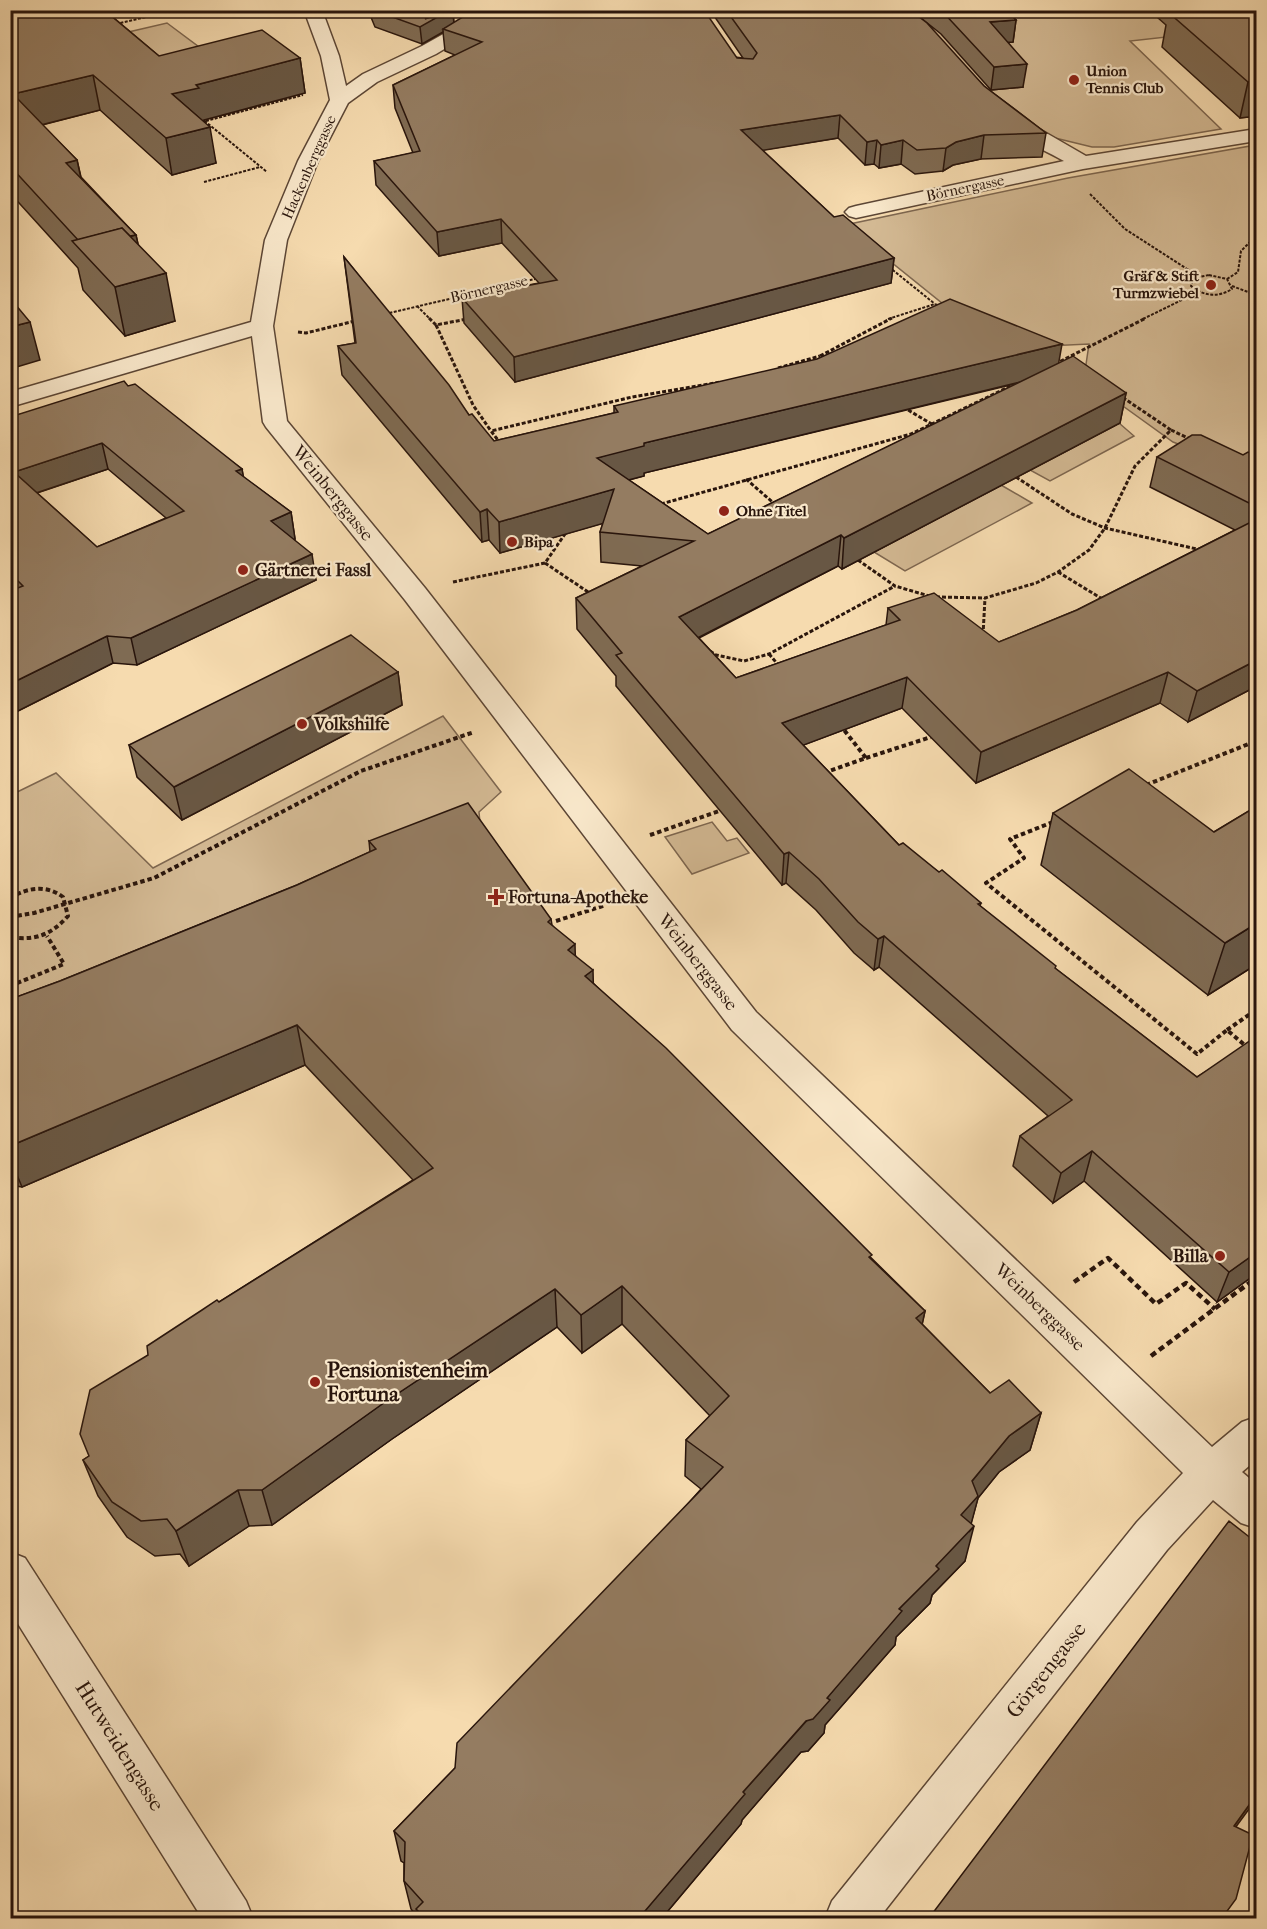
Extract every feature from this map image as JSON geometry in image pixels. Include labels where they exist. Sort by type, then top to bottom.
[{"type":"street","points":[[313,10],[330,56],[339,93],[429,50],[500,10]]},
{"type":"street","name":"Hackenberggasse","points":[[262,326],[276,240],[339,93]]},
{"type":"street","points":[[997,108],[1023,130],[1083,163]]},
{"type":"street","name":"Börnergasse","points":[[856,212],[1083,163],[1257,135]]},
{"type":"street","points":[[10,400],[262,326]]},
{"type":"street","name":"Weinberggasse","points":[[262,326],[275,422],[415,594],[609,849],[744,1021],[1211,1473],[1257,1509]]},
{"type":"street","name":"Görgengasse","points":[[849,1918],[1152,1536],[1211,1473],[1257,1435]]},
{"type":"street","name":"Hutweidengasse","points":[[10,1572],[229,1918]]},
{"type":"path","points":[[106,27],[176,10]]},
{"type":"path","points":[[206,121],[339,93]]},
{"type":"path","points":[[197,114],[295,195]]},
{"type":"path","points":[[1083,163],[1072,176],[1125,229],[1198,276],[1216,276],[1227,279],[1232,286],[1257,295]]},
{"type":"path","points":[[204,182],[204,184],[261,167]]},
{"type":"path","points":[[1227,279],[1238,272],[1238,256],[1247,241],[1257,236]]},
{"type":"path","points":[[883,261],[935,304],[946,309]]},
{"type":"path","points":[[1198,276],[1190,283],[1198,292]]},
{"type":"path","name":"Börnergasse","points":[[384,314],[541,277]]},
{"type":"path","points":[[1045,369],[1198,292],[1218,295],[1229,292],[1232,286]]},
{"type":"path","points":[[778,368],[820,356],[886,320],[935,304]]},
{"type":"path","points":[[417,306],[436,325],[472,405],[504,447]]},
{"type":"path","points":[[436,325],[468,319]]},
{"type":"path","points":[[262,326],[306,333],[361,320]]},
{"type":"path","points":[[1055,354],[1075,365]]},
{"type":"path","points":[[820,356],[830,362]]},
{"type":"path","points":[[657,505],[911,434],[1024,379]]},
{"type":"path","points":[[491,431],[632,397],[723,381]]},
{"type":"path","points":[[1113,391],[1171,430],[1199,444]]},
{"type":"path","points":[[901,406],[940,429]]},
{"type":"path","points":[[858,560],[895,586],[929,596],[985,598],[1036,583],[1058,572],[1089,550],[1105,528],[1135,466],[1171,430]]},
{"type":"path","points":[[1016,477],[1072,514],[1105,528],[1210,552]]},
{"type":"path","points":[[746,479],[783,510]]},
{"type":"path","points":[[766,511],[776,506]]},
{"type":"path","points":[[415,594],[458,580],[545,563],[568,530],[561,522]]},
{"type":"path","points":[[545,563],[593,595]]},
{"type":"path","points":[[1058,572],[1109,604]]},
{"type":"path","points":[[707,649],[716,655],[744,661],[769,654],[895,586]]},
{"type":"path","points":[[1093,604],[1113,594]]},
{"type":"path","points":[[983,645],[985,598]]},
{"type":"path","points":[[769,654],[782,670]]},
{"type":"path","points":[[10,916],[68,903],[154,878],[361,771],[509,719]]},
{"type":"path","points":[[844,730],[866,758]]},
{"type":"path","points":[[817,775],[931,736]]},
{"type":"path","points":[[1139,788],[1257,741]]},
{"type":"path","points":[[609,849],[727,808]]},
{"type":"path","points":[[1064,818],[1010,839],[1024,858],[986,883],[1197,1054],[1257,1010]]},
{"type":"path","points":[[10,898],[29,889],[43,888],[56,891],[68,903],[68,916],[47,936],[22,940],[10,937]]},
{"type":"path","points":[[556,921],[594,908]]},
{"type":"path","points":[[10,986],[64,964],[47,936]]},
{"type":"path","points":[[1227,1030],[1249,1049]]},
{"type":"path","points":[[1038,1306],[1108,1258],[1156,1304],[1186,1283],[1215,1309]]},
{"type":"path","points":[[1117,1381],[1257,1278]]},
{"type":"shaded area","name":"Union Tennis Club","points":[[1058,10],[1256,11],[1256,27],[1130,41],[1221,129],[1114,147],[1092,147],[1047,136],[1001,104],[1002,100],[989,92],[931,32],[933,28],[926,23]]},
{"type":"shaded area","points":[[167,23],[199,47],[150,59],[120,34]]},
{"type":"shaded area","points":[[1256,145],[1256,244],[1254,247],[1256,474],[1173,442],[1084,378],[1089,344],[1025,347],[942,303],[845,225],[1068,178]]},
{"type":"shaded area","points":[[1119,423],[1134,436],[1050,481],[1030,470]]},
{"type":"shaded area","points":[[1001,485],[1032,503],[905,571],[874,552]]},
{"type":"shaded area","points":[[443,716],[501,792],[479,812],[481,834],[11,1033],[11,795],[56,773],[153,868]]},
{"type":"shaded area","points":[[712,822],[727,841],[737,838],[749,853],[692,874],[665,837]]},
{"type":"building","points":[[10,10],[104,10],[159,56],[262,30],[300,58],[196,85],[199,88],[172,94],[210,127],[166,138],[93,75],[13,94],[77,160],[66,163],[136,235],[130,236],[122,228],[78,240],[10,166]]},
{"type":"building","points":[[373,10],[435,10],[425,19],[450,10],[420,27]]},
{"type":"building","points":[[474,10],[704,10],[737,58],[753,59],[757,53],[726,10],[910,10],[927,23],[984,86],[1046,133],[984,135],[956,142],[946,148],[917,150],[903,140],[881,145],[877,140],[867,142],[840,115],[741,130],[834,217],[843,215],[894,258],[514,357],[462,298],[557,280],[501,219],[437,232],[374,161],[420,151],[393,85],[482,42],[443,29]]},
{"type":"building","points":[[941,10],[1006,10],[1016,20],[990,22],[1027,64],[994,67]]},
{"type":"building","points":[[1257,10],[1257,81],[1248,82],[1168,12]]},
{"type":"building","points":[[122,228],[166,273],[115,287],[72,241]]},
{"type":"building","points":[[344,257],[449,385],[469,415],[472,414],[494,441],[618,412],[614,406],[817,359],[950,299],[1062,344],[644,443],[644,446],[597,458],[708,534],[1073,356],[1126,393],[844,538],[841,535],[679,617],[736,678],[900,620],[888,608],[934,593],[999,642],[1077,610],[1257,519],[1257,660],[1197,691],[1168,672],[981,752],[907,677],[782,723],[899,845],[903,843],[939,872],[942,870],[981,903],[978,904],[1056,966],[1055,968],[1197,1077],[1254,1038],[1257,1040],[1257,1252],[1229,1272],[1092,1151],[1061,1173],[1020,1136],[1072,1100],[884,936],[878,939],[858,922],[819,879],[789,852],[784,854],[616,655],[622,653],[576,598],[694,541],[600,532],[614,489],[499,522],[487,509],[480,512],[338,346],[356,343]]},
{"type":"building","points":[[10,298],[30,322],[10,327]]},
{"type":"building","points":[[124,381],[128,386],[135,384],[242,469],[236,471],[291,512],[271,521],[312,554],[131,638],[107,636],[10,684],[10,591],[23,586],[10,573],[10,417]],"holes":[[[102,443],[184,511],[97,547],[14,472]]]},
{"type":"building","points":[[1192,435],[1201,435],[1243,455],[1248,452],[1257,456],[1257,507],[1157,457]]},
{"type":"building","points":[[351,635],[398,672],[174,787],[129,745]]},
{"type":"building","points":[[1129,769],[1214,832],[1257,806],[1257,923],[1225,943],[1053,813]]},
{"type":"building","name":"Pensionistenheim Fortuna","points":[[468,803],[551,919],[548,922],[575,944],[568,950],[593,970],[585,976],[666,1048],[872,1255],[869,1257],[925,1311],[916,1318],[990,1393],[1009,1380],[1041,1413],[1009,1436],[972,1481],[978,1496],[961,1515],[974,1526],[936,1566],[939,1569],[899,1609],[902,1611],[827,1698],[830,1700],[813,1719],[806,1721],[743,1792],[745,1794],[639,1918],[425,1918],[416,1909],[423,1902],[404,1881],[405,1842],[394,1831],[455,1768],[457,1743],[723,1467],[686,1440],[729,1396],[622,1286],[581,1315],[555,1289],[385,1402],[262,1490],[238,1490],[176,1531],[167,1519],[141,1521],[112,1502],[83,1460],[89,1456],[80,1434],[90,1390],[148,1355],[147,1346],[217,1300],[219,1302],[433,1168],[297,1025],[10,1146],[10,997],[14,998],[60,981],[297,885],[376,849],[369,841]]},
{"type":"building","points":[[1229,1521],[1257,1543],[1257,1794],[1234,1826],[1253,1835],[1236,1899],[1222,1918],[929,1918]]},
{"type":"place","name":"Union Tennis Club","points":[[1074,80]]},
{"type":"place","name":"Gräf & Stift Turmzwiebel","points":[[1211,285]]},
{"type":"place","name":"Ohne Titel","points":[[724,511]]},
{"type":"place","name":"Bipa","points":[[512,542]]},
{"type":"place","name":"Gärtnerei Fassl","points":[[243,570]]},
{"type":"place","name":"Volkshilfe","points":[[302,724]]},
{"type":"place","name":"Fortuna-Apotheke","points":[[496,897]]},
{"type":"place","name":"Billa","points":[[1220,1256]]},
{"type":"place","name":"Pensionistenheim Fortuna","points":[[315,1382]]}]
